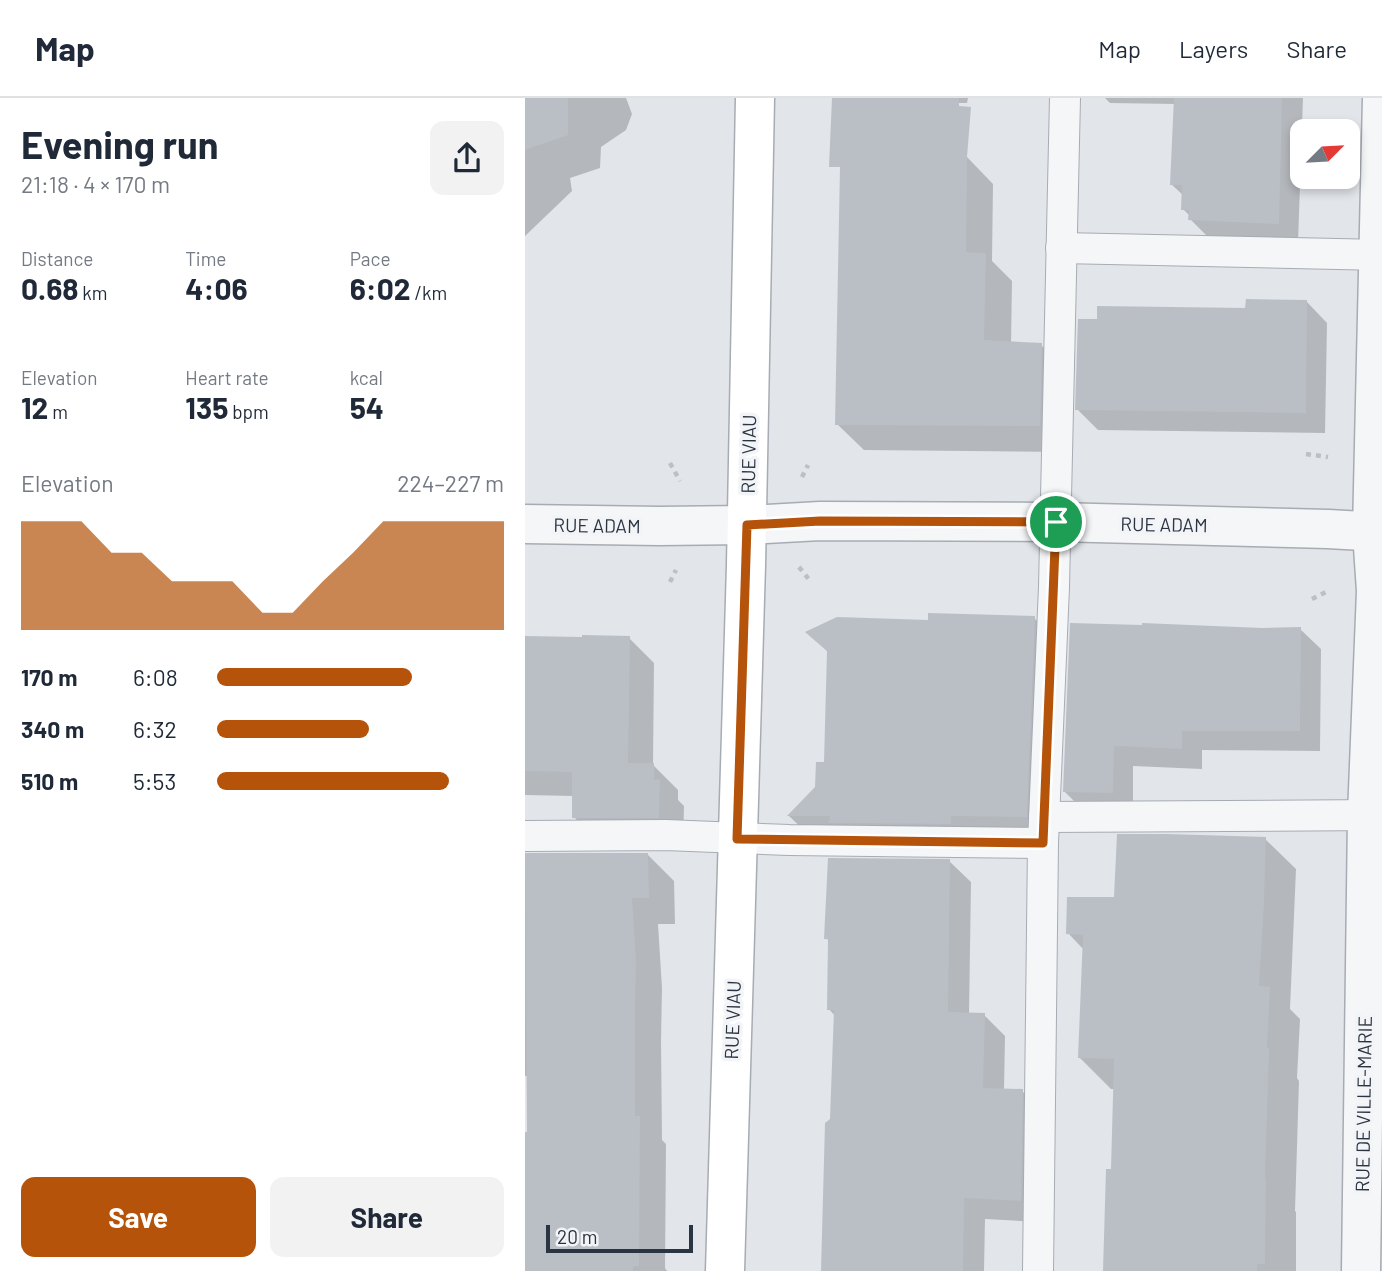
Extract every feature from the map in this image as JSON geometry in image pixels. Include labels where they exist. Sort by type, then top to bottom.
[{"type":"main road","name":"RUE VIAU","points":[[725,1271],[747,525],[755,98]]},
{"type":"street","name":"RUE DE VILLE-MARIE","points":[[1361,1271],[1375,815],[1382,98]]},
{"type":"street","name":"RUE ADAM","points":[[525,524],[659,526],[820,521],[1056,522],[1377,532]]},
{"type":"lane","points":[[1038,1271],[1044,830],[1056,522],[1065,98]]},
{"type":"lane","points":[[1061,248],[1380,255]]},
{"type":"lane","points":[[525,836],[666,835],[737,839],[1044,830],[1375,815]]},
{"type":"path","points":[[1306,454],[1328,457]]},
{"type":"path","points":[[670,463],[681,483]]},
{"type":"path","points":[[801,479],[808,465]]},
{"type":"path","points":[[798,566],[811,582]]},
{"type":"path","points":[[1312,599],[1328,591]]},
{"type":"building","points":[[525,98],[568,98],[568,135],[525,150]]},
{"type":"building","points":[[832,98],[959,98],[959,106],[971,107],[967,157],[966,252],[986,253],[984,340],[1042,343],[1040,426],[835,425],[840,167],[829,167]]},
{"type":"building","points":[[1174,98],[1282,98],[1279,224],[1188,220],[1189,210],[1181,210],[1182,185],[1170,185]]},
{"type":"building","points":[[1246,299],[1307,300],[1306,413],[1075,410],[1078,319],[1097,319],[1097,306],[1245,308]]},
{"type":"building","points":[[928,613],[1035,616],[1027,817],[951,816],[951,824],[829,823],[830,816],[787,816],[815,787],[816,762],[824,762],[827,651],[805,632],[837,617],[928,620]]},
{"type":"building","points":[[1070,623],[1301,627],[1300,731],[1182,731],[1182,749],[1114,746],[1113,793],[1063,792]]},
{"type":"building","points":[[525,636],[630,636],[628,763],[654,763],[654,780],[660,779],[659,818],[572,818],[572,772],[525,771]]},
{"type":"building","points":[[1117,834],[1266,837],[1259,986],[1270,987],[1265,1264],[1257,1264],[1257,1271],[1103,1271],[1106,1169],[1111,1169],[1114,1059],[1078,1058],[1083,935],[1066,934],[1067,897],[1114,897]]},
{"type":"building","points":[[525,853],[648,853],[649,898],[632,898],[636,960],[635,1116],[640,1116],[639,1266],[633,1266],[633,1271],[525,1271]]},
{"type":"building","points":[[828,858],[950,859],[948,1012],[985,1013],[983,1088],[1023,1089],[1021,1201],[964,1198],[963,1271],[821,1271],[825,1123],[830,1119],[834,1010],[827,1010],[828,939],[824,939]]},
{"type":"route","points":[[820,521],[1056,522],[1043,843],[737,839],[747,525],[820,521]]}]
